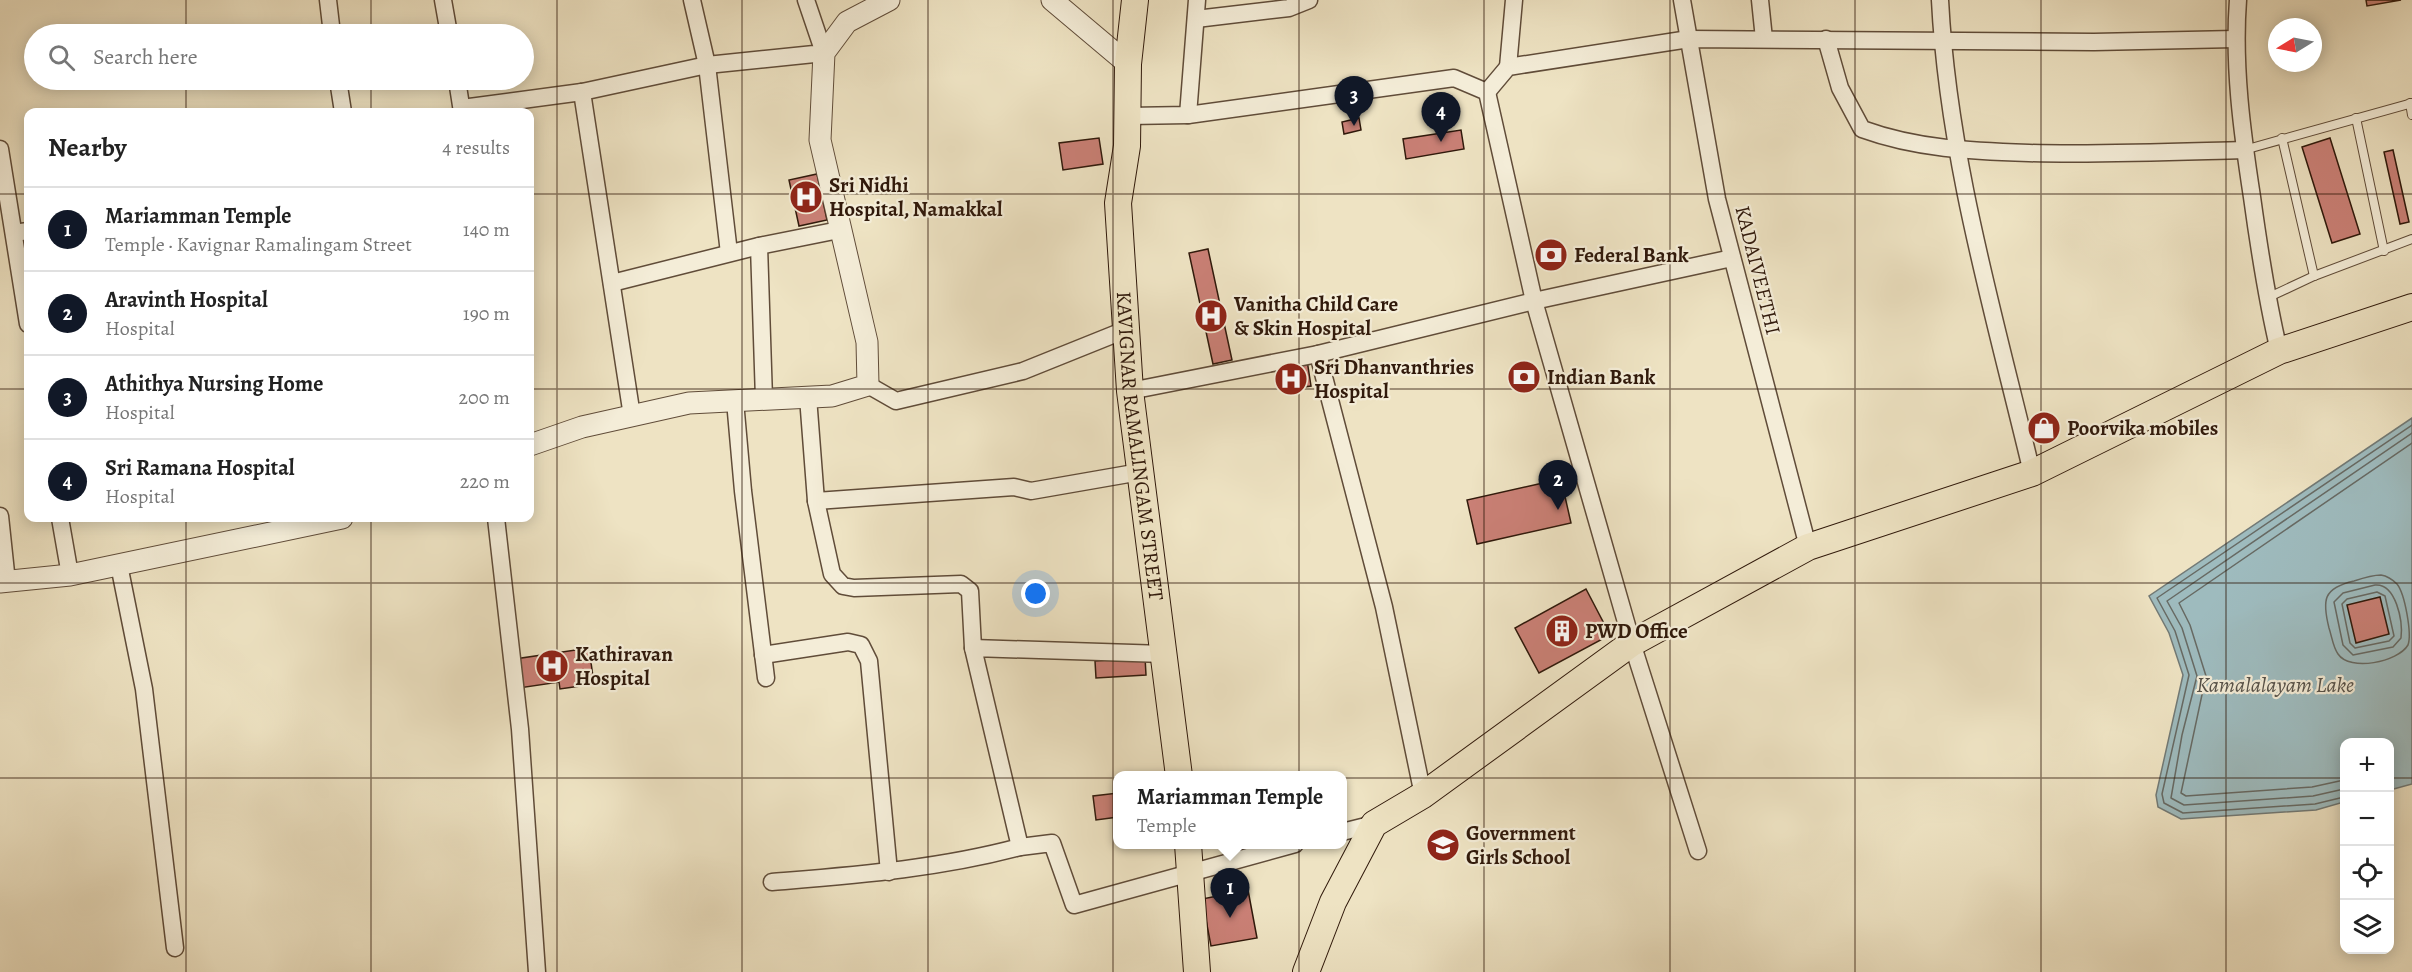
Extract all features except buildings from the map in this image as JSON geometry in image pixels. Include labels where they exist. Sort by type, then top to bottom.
[{"type":"main road","name":"KAVIGNAR RAMALINGAM STREET","points":[[1135,0],[1128,64],[1127,147],[1118,203],[1125,330],[1130,391],[1178,771]]},
{"type":"main road","points":[[1306,972],[1333,902],[1374,824],[1422,795],[1632,644],[1808,548],[2032,473],[2279,351],[2412,308]]},
{"type":"main road","points":[[1189,849],[1197,972]]},
{"type":"street","points":[[327,0],[331,24]]},
{"type":"street","points":[[443,0],[447,24]]},
{"type":"street","points":[[692,0],[707,64],[729,253]]},
{"type":"street","points":[[806,0],[824,53],[820,140],[839,230],[867,342],[868,385]]},
{"type":"street","points":[[475,108],[582,92],[707,64],[824,53],[847,22],[889,0]]},
{"type":"street","points":[[1052,0],[1128,64]]},
{"type":"street","points":[[1188,115],[1197,0]]},
{"type":"street","points":[[1196,19],[1289,8],[1309,0]]},
{"type":"street","points":[[1487,92],[1508,67],[1514,0]]},
{"type":"street","name":"KADAIVEETHI","points":[[1682,0],[1717,200],[1808,548]]},
{"type":"street","points":[[1760,0],[1764,39]]},
{"type":"street","points":[[1940,0],[1942,41],[1957,151],[2032,473]]},
{"type":"street","points":[[2238,0],[2235,39],[2244,150],[2267,298],[2279,351]]},
{"type":"street","points":[[1508,67],[1689,39],[2094,42],[2235,39]]},
{"type":"street","points":[[1826,39],[1840,88],[1862,129],[1895,141],[1957,151],[2102,155],[2244,150]]},
{"type":"street","points":[[1128,116],[1188,115],[1454,78],[1487,92]]},
{"type":"street","points":[[339,90],[342,108]]},
{"type":"street","points":[[459,90],[462,108]]},
{"type":"street","points":[[582,92],[632,416]]},
{"type":"street","points":[[1487,92],[1533,301],[1632,644],[1698,851]]},
{"type":"street","points":[[0,149],[21,232],[24,271]]},
{"type":"street","points":[[612,283],[729,253],[839,230]]},
{"type":"street","points":[[759,246],[764,399]]},
{"type":"street","points":[[1130,391],[1318,354],[1533,301],[1732,258]]},
{"type":"street","points":[[534,443],[582,427],[689,403],[832,396],[868,385],[896,401],[1023,371],[1125,330]]},
{"type":"street","points":[[1318,354],[1384,607],[1422,795]]},
{"type":"street","points":[[808,397],[816,501],[832,574],[843,586],[854,588],[961,584],[970,591],[973,648],[1020,847]]},
{"type":"street","points":[[735,401],[742,491],[766,678]]},
{"type":"street","points":[[816,501],[1014,488],[1031,491],[1140,472]]},
{"type":"street","points":[[0,516],[3,582],[70,575],[119,565],[292,523]]},
{"type":"street","points":[[61,522],[70,575]]},
{"type":"street","points":[[496,522],[520,729],[537,972]]},
{"type":"street","points":[[119,565],[144,689],[175,948]]},
{"type":"street","points":[[763,655],[848,642],[861,645],[869,661],[889,872]]},
{"type":"street","points":[[973,648],[1164,654]]},
{"type":"street","points":[[1347,831],[1374,824]]},
{"type":"street","points":[[772,882],[889,872],[973,860],[1020,847],[1052,843],[1074,905],[1276,849]]},
{"type":"lane","points":[[2244,150],[2411,103],[2412,115]]},
{"type":"lane","points":[[2356,118],[2384,251]]},
{"type":"lane","points":[[2282,138],[2314,276]]},
{"type":"lane","points":[[2267,298],[2314,276],[2412,239]]},
{"type":"water","name":"Kamalalayam Lake","points":[[2412,418],[2412,784],[2394,789],[2394,738],[2340,738],[2340,803],[2316,810],[2181,819],[2158,807],[2156,795],[2183,675],[2169,633],[2149,596]]},
{"type":"place","name":"Athithya Nursing Home","points":[[1354,126]]},
{"type":"place","name":"Sri Ramana Hospital","points":[[1441,142]]},
{"type":"place","name":"Sri Nidhi Hospital, Namakkal","points":[[806,197]]},
{"type":"place","name":"Federal Bank","points":[[1551,255]]},
{"type":"place","name":"Vanitha Child Care & Skin Hospital","points":[[1211,316]]},
{"type":"place","name":"Indian Bank","points":[[1524,377]]},
{"type":"place","name":"Sri Dhanvanthries Hospital","points":[[1291,379]]},
{"type":"place","name":"Poorvika mobiles","points":[[2044,428]]},
{"type":"place","name":"Aravinth Hospital","points":[[1558,510]]},
{"type":"place","name":"PWD Office","points":[[1562,631]]},
{"type":"place","name":"Kathiravan Hospital","points":[[552,666]]},
{"type":"place","name":"Government Girls School","points":[[1443,845]]},
{"type":"place","name":"Mariamman Temple","points":[[1230,918]]}]
